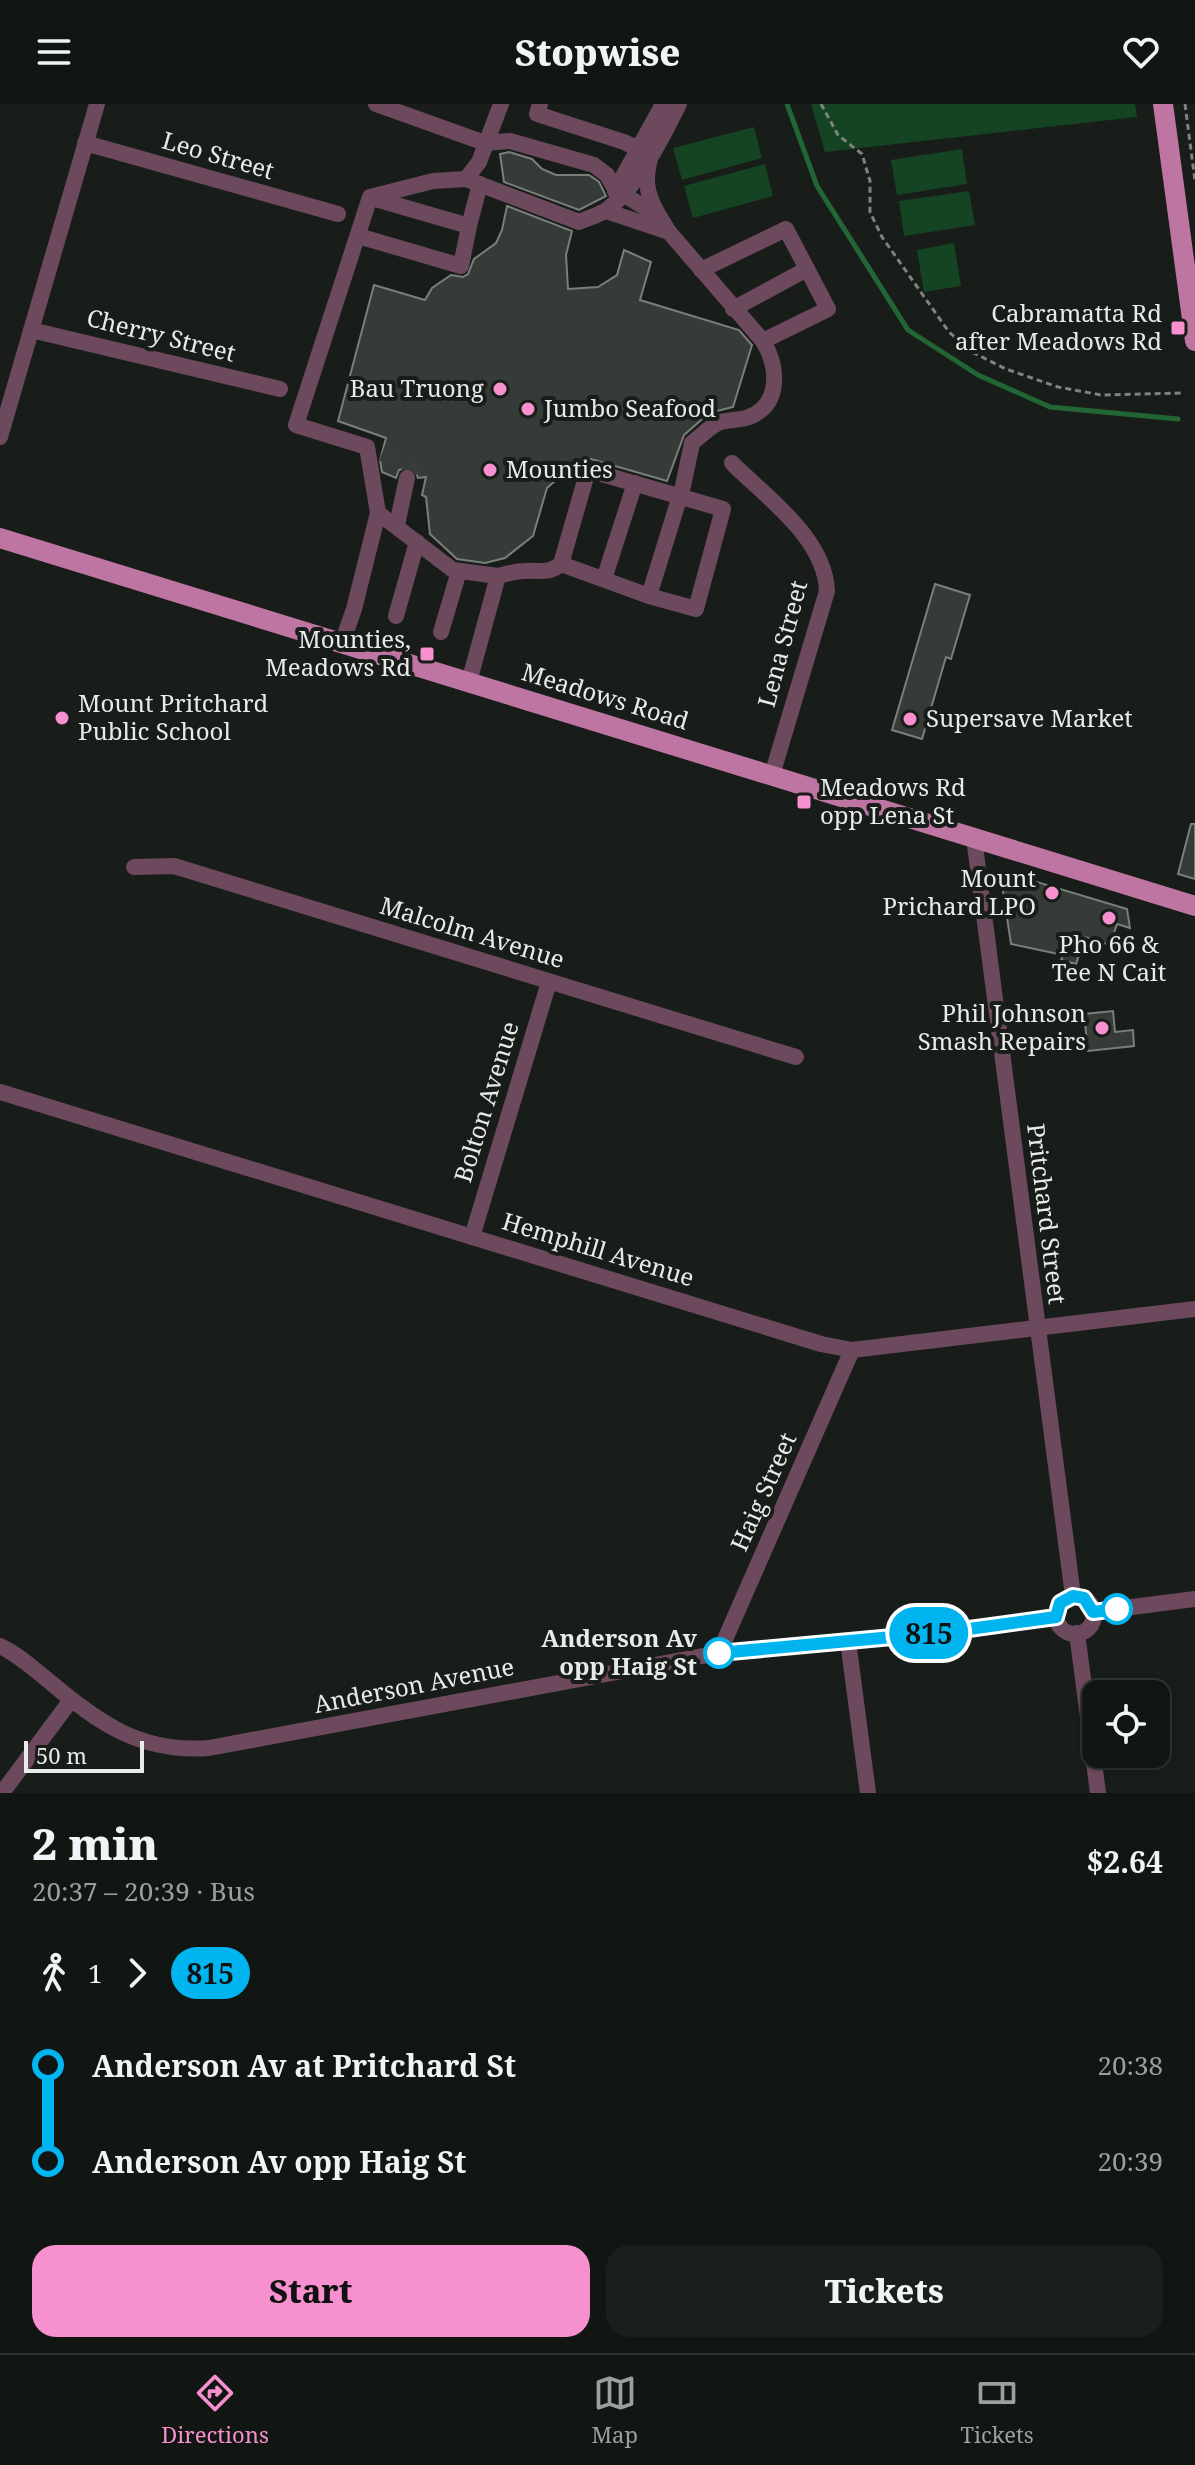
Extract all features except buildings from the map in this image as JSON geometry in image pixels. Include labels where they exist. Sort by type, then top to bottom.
[{"type":"main road","points":[[1163,104],[1195,341]]},
{"type":"main road","name":"Meadows Road","points":[[0,538],[1195,906]]},
{"type":"street","points":[[0,437],[97,104]]},
{"type":"street","points":[[376,104],[485,143],[510,141],[594,165],[607,175],[619,191],[660,217]]},
{"type":"street","points":[[358,236],[461,266],[473,182],[500,104]]},
{"type":"street","points":[[540,104],[537,114],[645,151]]},
{"type":"street","points":[[370,197],[433,181],[473,182],[579,222],[606,211],[645,151],[668,105],[644,104]]},
{"type":"street","name":"Leo Street","points":[[85,143],[338,214]]},
{"type":"street","points":[[645,151],[648,196],[660,217],[669,232],[763,341],[773,358],[776,372],[775,384],[765,408],[750,417],[719,422],[692,443],[681,495],[649,596]]},
{"type":"street","points":[[370,197],[469,226]]},
{"type":"street","points":[[342,643],[354,609],[378,513],[375,450],[296,425],[370,197]]},
{"type":"street","points":[[606,211],[669,232]]},
{"type":"street","points":[[701,270],[786,229],[828,309],[763,341]]},
{"type":"street","points":[[733,309],[807,269]]},
{"type":"street","name":"Cherry Street","points":[[31,330],[280,389]]},
{"type":"street","name":"Lena Street","points":[[732,463],[814,545],[826,574],[827,591],[772,775]]},
{"type":"street","points":[[378,513],[440,562],[459,571],[498,576],[554,570],[561,564],[588,470],[723,509],[696,609],[649,596],[561,564]]},
{"type":"street","points":[[397,525],[407,478]]},
{"type":"street","points":[[604,579],[635,483]]},
{"type":"street","points":[[396,616],[417,542]]},
{"type":"street","points":[[441,632],[459,571]]},
{"type":"street","points":[[469,682],[498,576]]},
{"type":"street","name":"Pritchard Street","points":[[974,838],[1073,1596]]},
{"type":"street","name":"Malcolm Avenue","points":[[134,867],[174,866],[796,1057]]},
{"type":"street","name":"Bolton Avenue","points":[[472,1237],[549,982]]},
{"type":"street","name":"Hemphill Avenue","points":[[0,1092],[821,1344],[852,1350],[1195,1309]]},
{"type":"street","name":"Haig Street","points":[[719,1653],[852,1350]]},
{"type":"street","points":[[1073,1596],[1084,1598],[1093,1612],[1090,1626],[1077,1633],[1061,1628],[1056,1617],[1060,1603],[1073,1596]]},
{"type":"street","points":[[1093,1612],[1195,1599]]},
{"type":"street","name":"Anderson Avenue","points":[[0,1646],[13,1652],[71,1700],[135,1739],[184,1750],[209,1748],[719,1653],[1056,1617]]},
{"type":"street","points":[[1077,1633],[1098,1793]]},
{"type":"street","points":[[848,1641],[868,1793]]},
{"type":"street","points":[[2,1793],[71,1700]]},
{"type":"path","points":[[821,104],[838,135],[862,154],[870,181],[870,212],[882,237],[949,332],[972,352],[1006,369],[1058,387],[1087,393],[1182,393]]},
{"type":"path","points":[[1185,104],[1195,181]]},
{"type":"green space","points":[[811,104],[1135,104],[1137,117],[825,152]]},
{"type":"green space","points":[[754,127],[762,158],[682,180],[673,148]]},
{"type":"green space","points":[[962,149],[967,184],[897,195],[891,160]]},
{"type":"green space","points":[[765,164],[773,196],[693,218],[684,186]]},
{"type":"green space","points":[[969,191],[975,225],[904,236],[899,201]]},
{"type":"green space","points":[[954,243],[961,286],[924,292],[917,250]]},
{"type":"waterway","points":[[787,104],[817,186],[908,330],[978,375],[1050,407],[1178,419]]},
{"type":"tunnel","points":[[382,453],[412,465],[407,478]]},
{"type":"bus line","name":"815","points":[[719,1653],[947,1632],[1056,1617],[1060,1603],[1073,1596],[1084,1598],[1093,1612],[1117,1609]]},
{"type":"place","name":"Cabramatta Rd after Meadows Rd","points":[[1178,328]]},
{"type":"place","name":"Bau Truong","points":[[500,389]]},
{"type":"place","name":"Jumbo Seafood","points":[[528,409]]},
{"type":"place","name":"Mounties","points":[[490,470]]},
{"type":"place","name":"Mounties, Meadows Rd","points":[[427,654]]},
{"type":"place","name":"Mount Pritchard Public School","points":[[62,718]]},
{"type":"place","name":"Supersave Market","points":[[910,719]]},
{"type":"place","name":"Meadows Rd opp Lena St","points":[[804,802]]},
{"type":"place","name":"Mount Prichard LPO","points":[[1052,893]]},
{"type":"place","name":"Pho 66 & Tee N Cait","points":[[1109,918]]},
{"type":"place","name":"Phil Johnson Smash Repairs","points":[[1102,1028]]},
{"type":"place","name":"Anderson Av opp Haig St","points":[[719,1653]]}]
